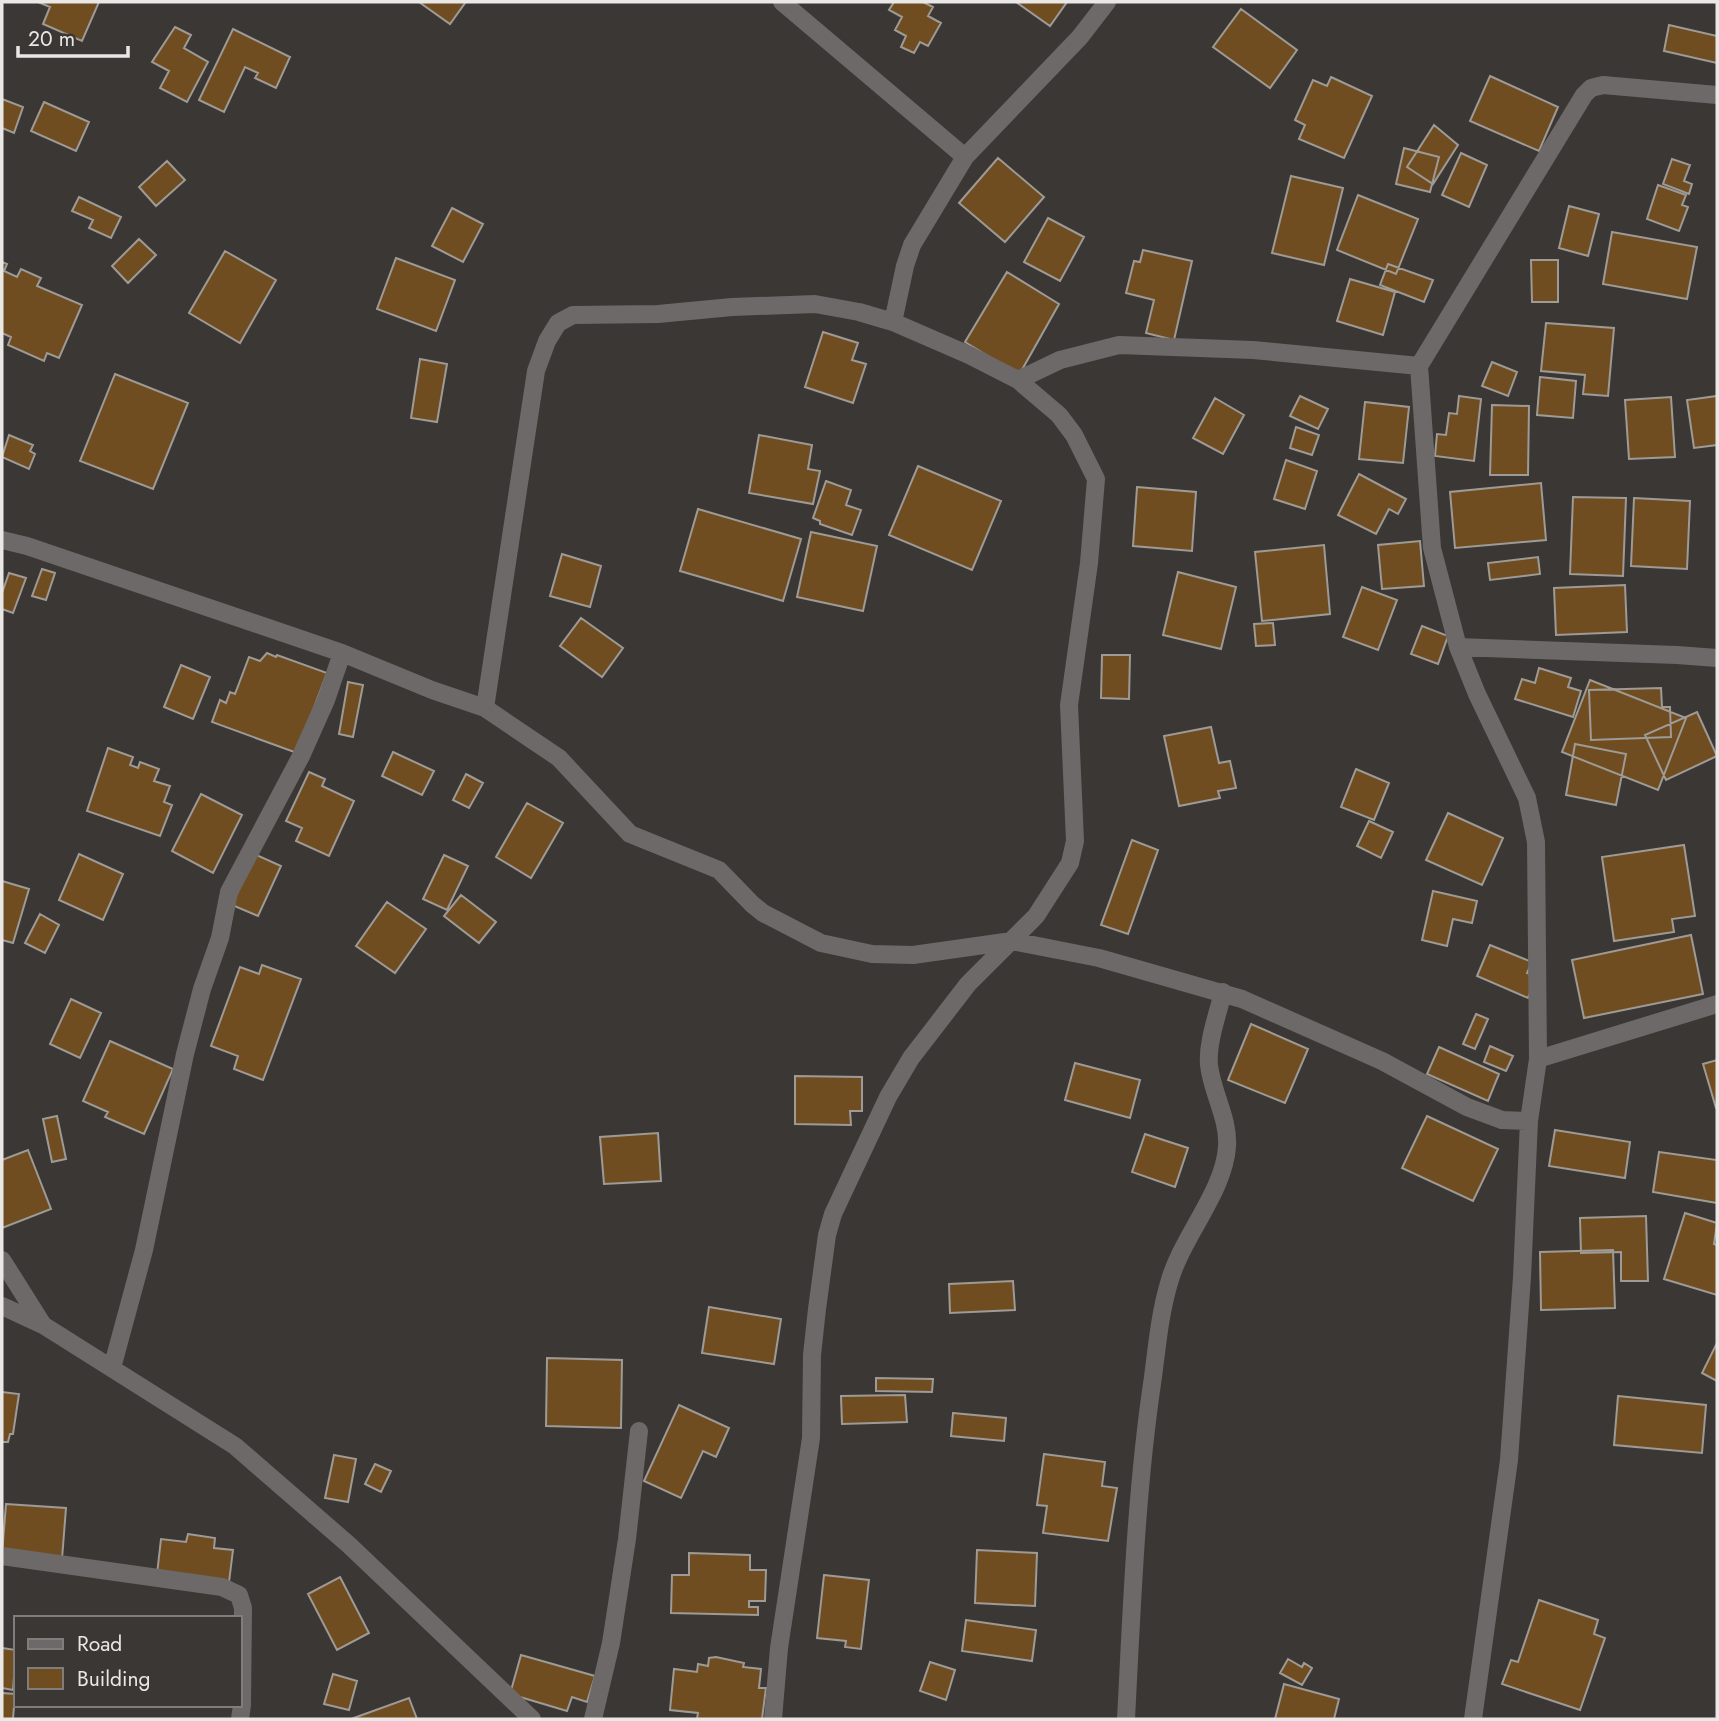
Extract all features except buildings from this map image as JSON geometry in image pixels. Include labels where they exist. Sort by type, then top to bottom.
[{"type":"street","points":[[782,2],[965,157]]},
{"type":"street","points":[[893,322],[912,245],[965,157],[1080,37],[1107,2]]},
{"type":"street","points":[[1474,1719],[1509,1460],[1522,1277],[1529,1121],[1538,1059],[1536,842],[1527,798],[1477,694],[1458,647],[1432,548],[1419,366],[1584,95],[1591,88],[1602,85],[1717,95]]},
{"type":"street","points":[[485,708],[536,371],[547,341],[558,323],[573,315],[658,314],[732,307],[816,304],[893,322],[1018,380],[1059,415],[1074,435],[1096,480],[1069,705],[1075,841],[1070,863],[1036,916],[968,984],[911,1058],[888,1097],[830,1224],[812,1355],[811,1438],[779,1648],[773,1719]]},
{"type":"street","points":[[1018,380],[1060,360],[1119,345],[1253,350],[1419,366]]},
{"type":"street","points":[[2,540],[27,545],[342,653],[432,690],[485,708],[559,758],[630,834],[719,870],[763,913],[821,943],[872,954],[913,955],[1012,941],[1099,958],[1223,992],[1382,1062],[1467,1107],[1502,1120],[1529,1121]]},
{"type":"street","points":[[1458,647],[1717,658]]},
{"type":"street","points":[[111,1368],[144,1250],[185,1054],[202,989],[220,938],[229,892],[301,756],[326,700],[342,653]]},
{"type":"street","points":[[1126,1719],[1144,1435],[1159,1335],[1169,1283],[1183,1247],[1211,1194],[1227,1148],[1226,1125],[1209,1063],[1223,992]]},
{"type":"street","points":[[1538,1059],[1717,1004]]},
{"type":"street","points":[[2,1260],[43,1325]]},
{"type":"street","points":[[2,1306],[43,1325],[235,1447],[349,1545],[530,1719]]},
{"type":"street","points":[[593,1719],[611,1643],[627,1539],[639,1431]]},
{"type":"street","points":[[2,1556],[222,1587],[239,1595],[243,1608],[242,1705]]}]
